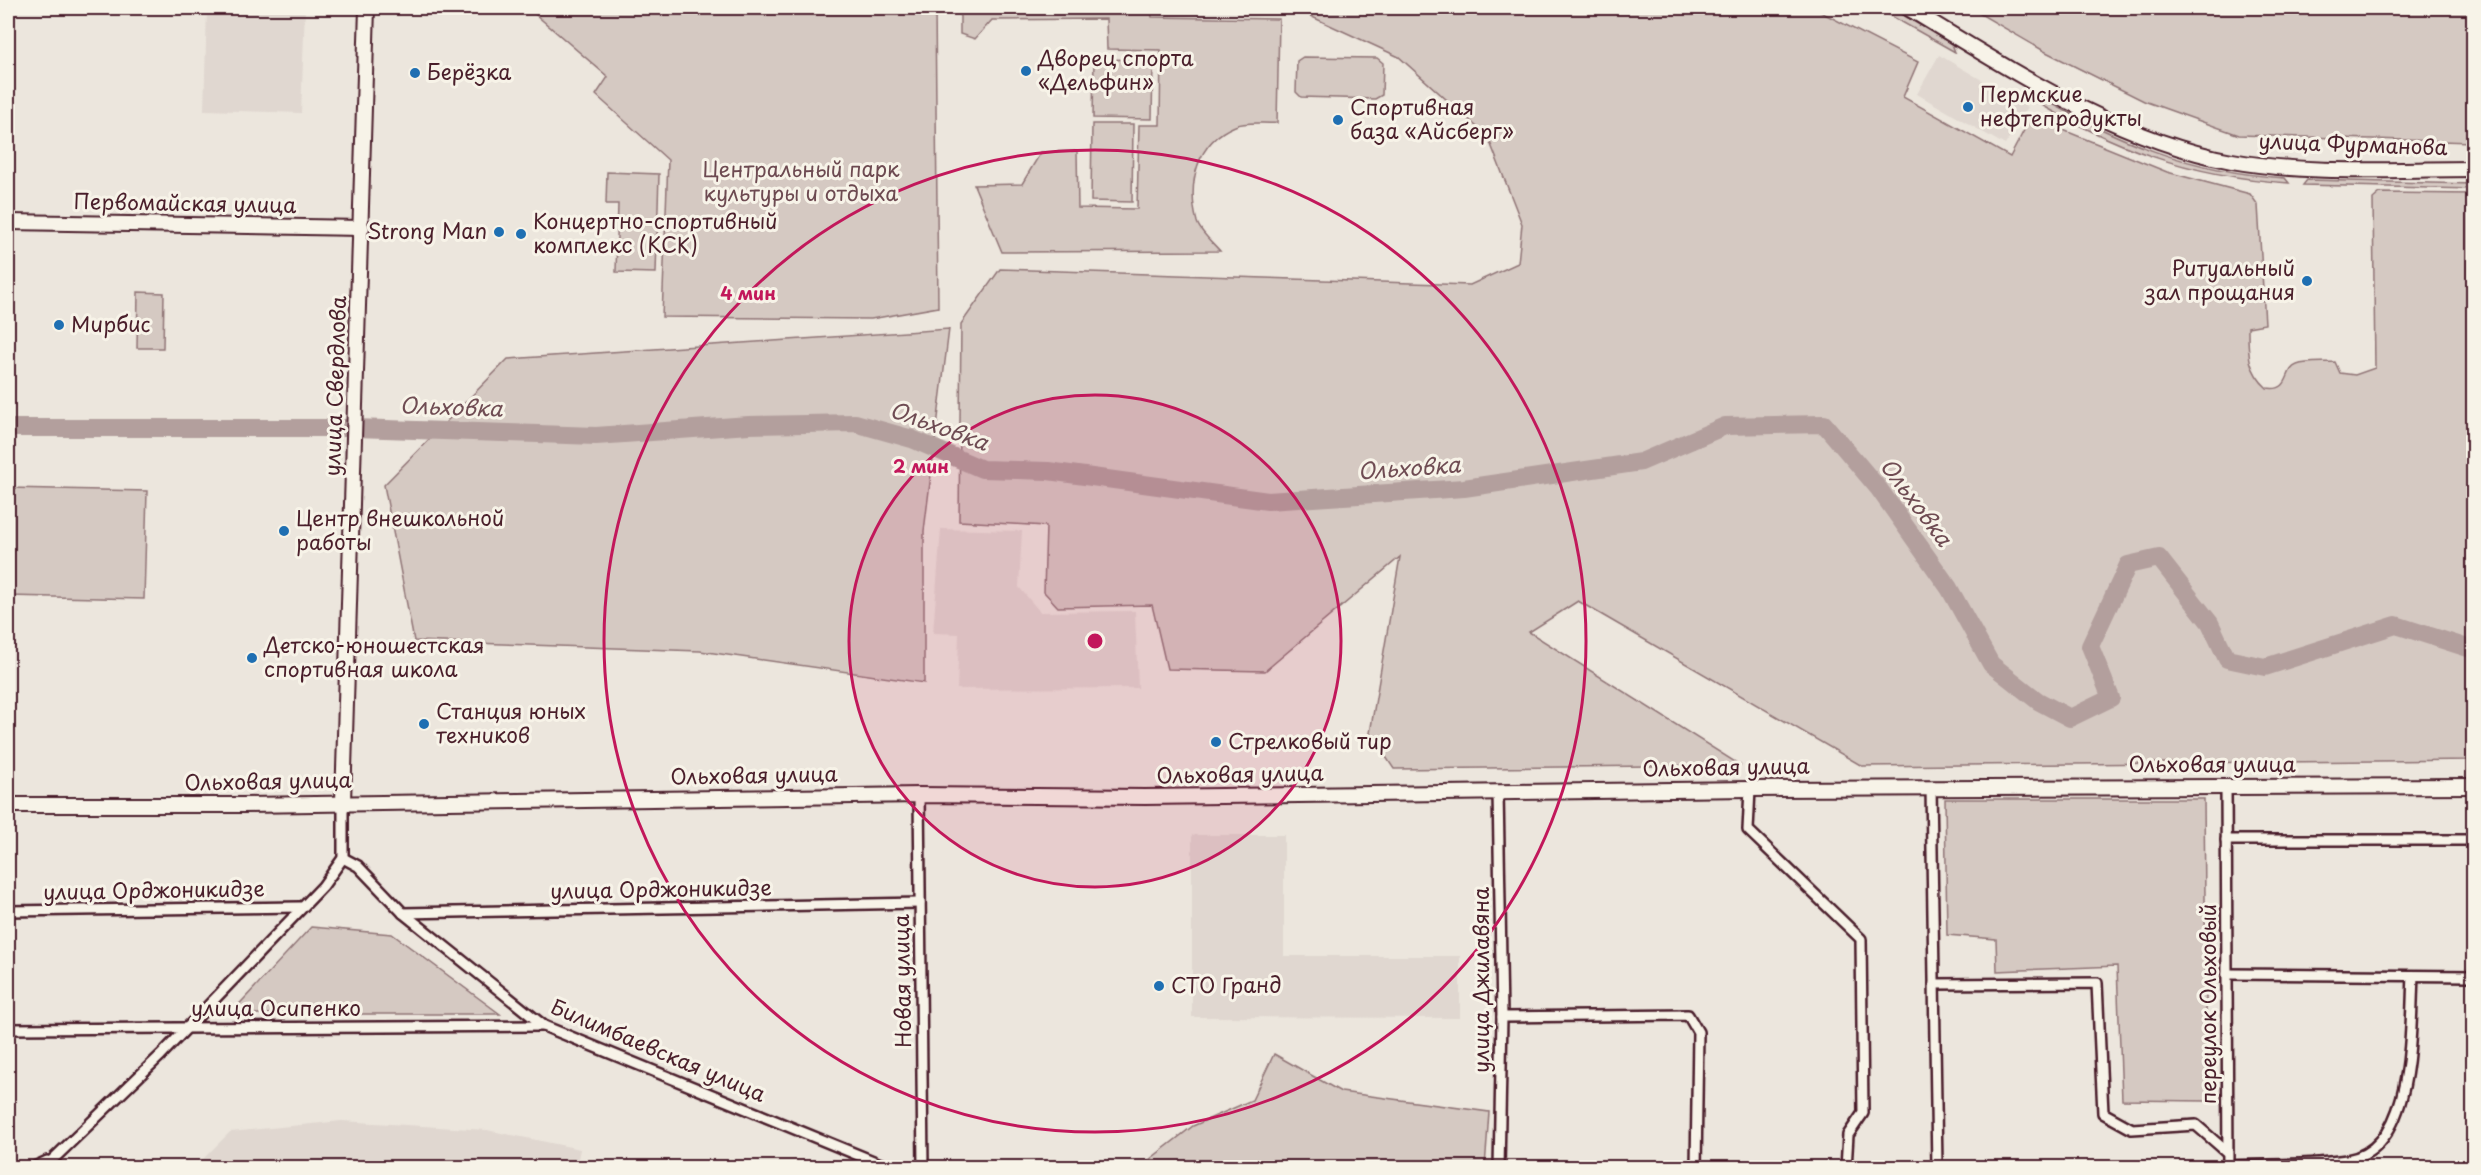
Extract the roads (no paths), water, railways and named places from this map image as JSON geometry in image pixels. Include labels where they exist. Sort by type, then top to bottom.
[{"type":"main road","name":"улица Свердлова","points":[[343,802],[367,8]]},
{"type":"main road","name":"улица Фурманова","points":[[1908,8],[2030,79],[2134,134],[2157,142],[2235,162],[2297,168],[2474,169]]},
{"type":"main road","name":"Первомайская улица","points":[[8,222],[362,228]]},
{"type":"main road","name":"Ольховая улица","points":[[8,805],[919,795],[1145,797],[1750,789],[2474,786]]},
{"type":"street","name":"переулок Ольховый","points":[[2226,786],[2228,1167]]},
{"type":"street","points":[[1931,788],[1937,1167]]},
{"type":"street","points":[[1750,789],[1748,830],[1861,939],[1863,1113],[1848,1135],[1846,1167]]},
{"type":"street","name":"улица Джилавяна","points":[[1498,792],[1502,1017],[1499,1167]]},
{"type":"street","name":"Новая улица","points":[[919,795],[923,1167]]},
{"type":"street","points":[[44,1167],[187,1027],[300,907],[323,886],[343,858],[343,802]]},
{"type":"street","points":[[2226,840],[2474,840]]},
{"type":"street","name":"Билимбаевская улица","points":[[343,858],[358,866],[403,913],[544,1026],[890,1167]]},
{"type":"street","name":"улица Орджоникидзе","points":[[403,913],[920,903]]},
{"type":"street","name":"улица Орджоникидзе","points":[[8,911],[300,907]]},
{"type":"street","points":[[2227,974],[2474,976]]},
{"type":"street","points":[[2228,1167],[2350,1160],[2382,1142],[2399,1107],[2409,1065],[2413,976]]},
{"type":"street","points":[[1934,984],[2097,983],[2103,1113],[2132,1129],[2196,1125],[2227,1152]]},
{"type":"street","points":[[1502,1017],[1688,1015],[1698,1032],[1696,1167]]},
{"type":"street","name":"улица Осипенко","points":[[8,1029],[544,1026]]},
{"type":"street","points":[[32,1167],[52,1158]]},
{"type":"waterway","name":"Ольховка","points":[[8,428],[355,428],[596,436],[749,425],[855,423],[912,439],[982,469],[1048,471],[1268,501],[1464,488],[1641,462],[1725,426],[1824,424],[1879,489],[1949,588],[1991,664],[2038,701],[2070,718],[2111,698],[2090,646],[2128,565],[2159,558],[2210,623],[2227,659],[2265,667],[2396,625],[2474,650]]},
{"type":"place","name":"Дворец спорта «Дельфин»","points":[[1026,71]]},
{"type":"place","name":"Берёзка","points":[[415,73]]},
{"type":"place","name":"Пермские нефтепродукты","points":[[1968,107]]},
{"type":"place","name":"Спортивная база «Айсберг»","points":[[1338,120]]},
{"type":"place","name":"Strong Man","points":[[499,232]]},
{"type":"place","name":"Концертно-спортивный комплекс (КСК)","points":[[521,234]]},
{"type":"place","name":"Ритуальный зал прощания","points":[[2307,281]]},
{"type":"place","name":"Мирбис","points":[[59,325]]},
{"type":"place","name":"Центр внешкольной работы","points":[[284,531]]},
{"type":"place","name":"Детско-юношестская спортивная школа","points":[[252,658]]},
{"type":"place","name":"Станция юных техников","points":[[424,724]]},
{"type":"place","name":"Стрелковый тир","points":[[1216,742]]},
{"type":"place","name":"СТО Гранд","points":[[1159,986]]},
{"type":"park label","name":"Центральный парк культуры и отдыха","points":[[801,182]]}]
